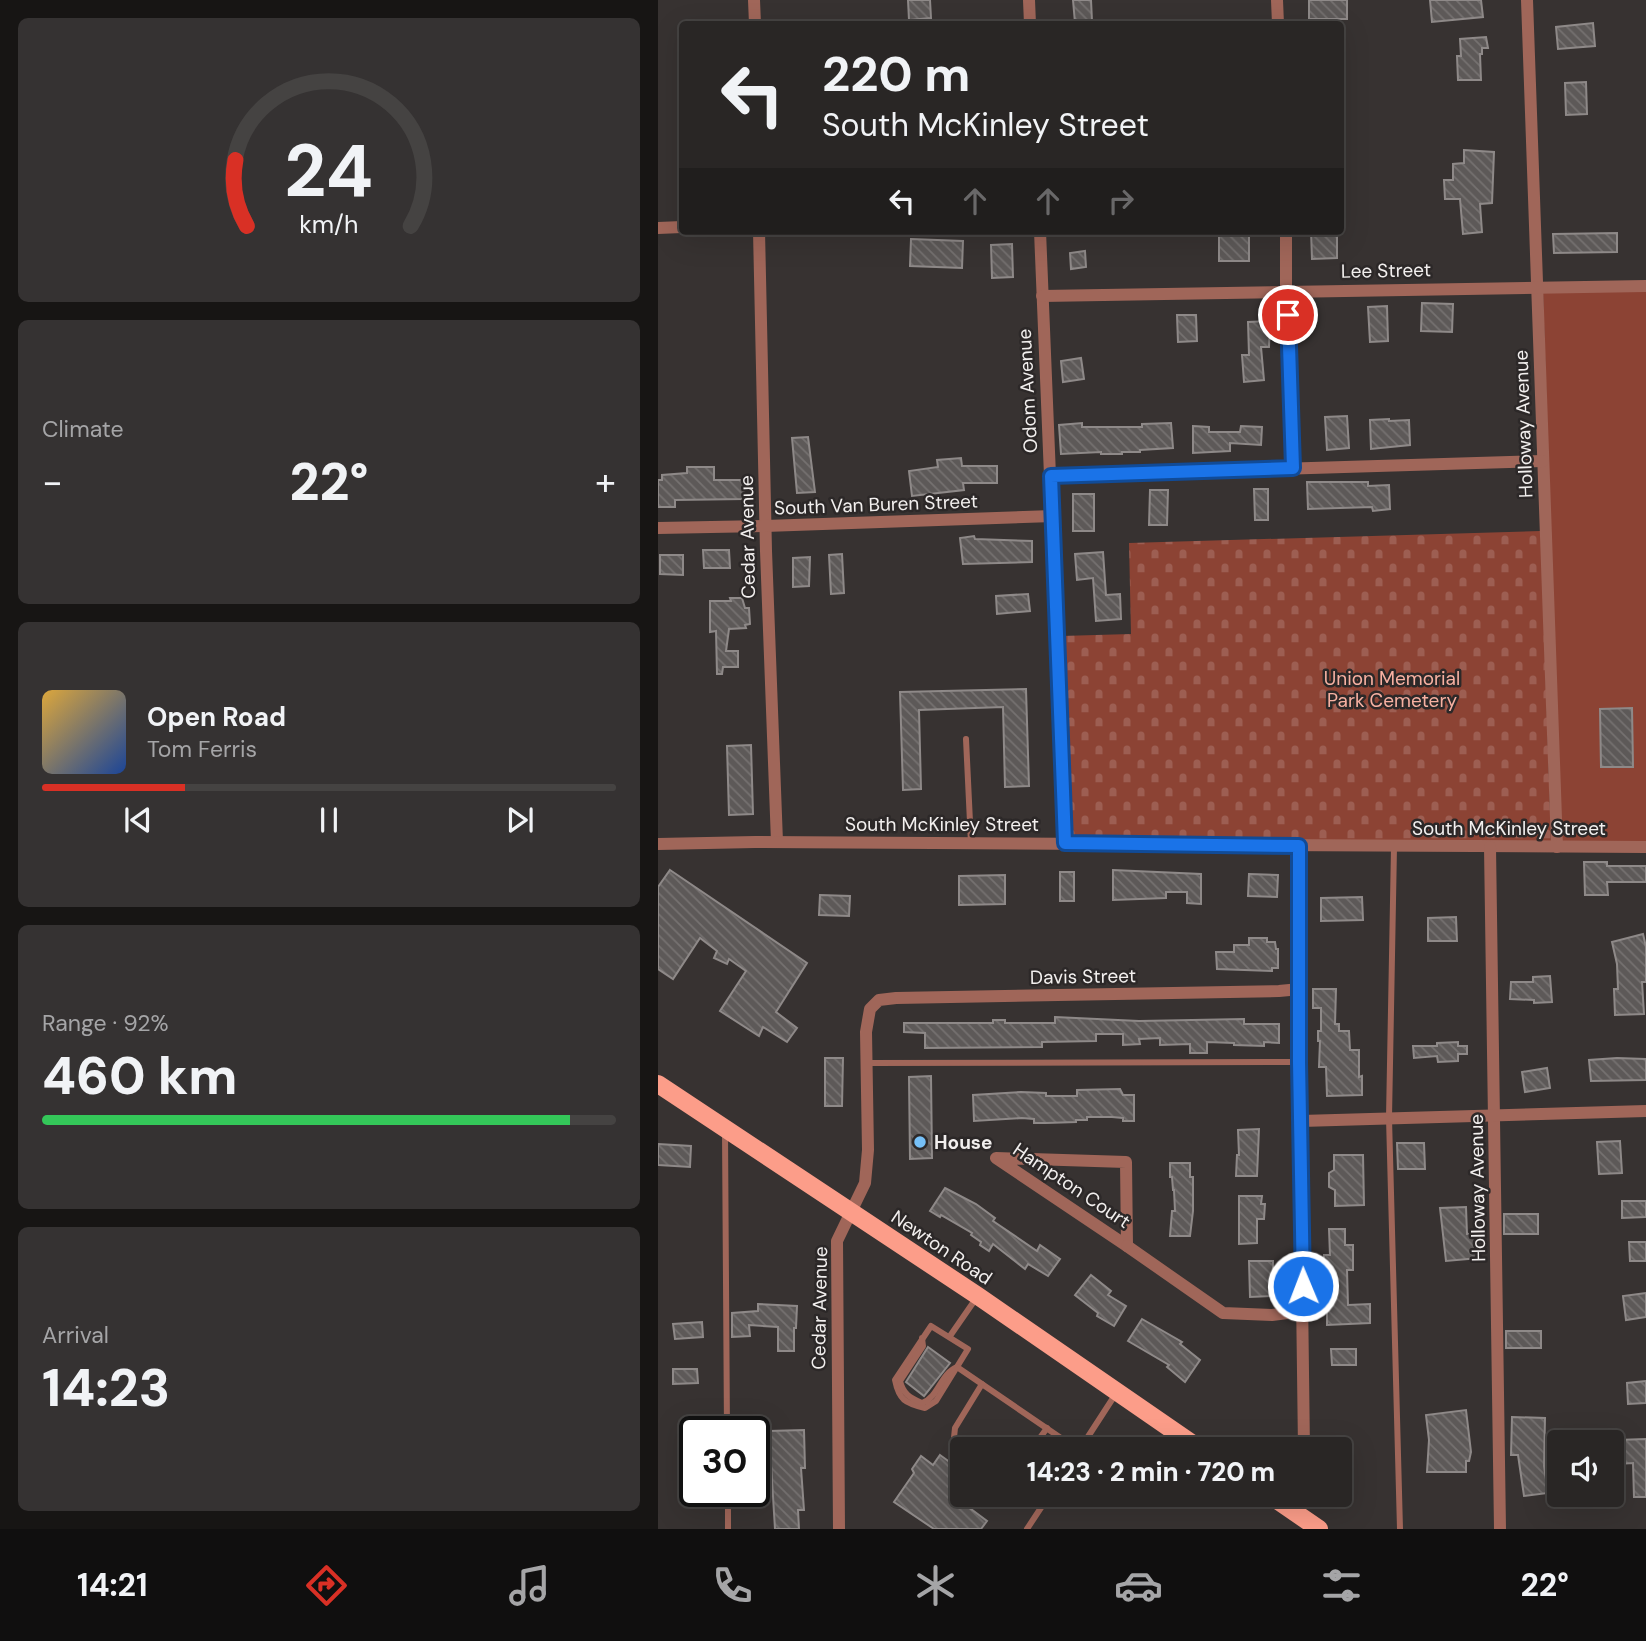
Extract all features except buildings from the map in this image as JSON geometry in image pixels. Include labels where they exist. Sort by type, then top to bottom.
[{"type":"main road","name":"Newton Road","points":[[658,1084],[844,1209],[852,1211],[1182,1437]]},
{"type":"main road","points":[[1299,1507],[1319,1529]]},
{"type":"street","points":[[754,0],[755,21]]},
{"type":"street","points":[[1029,0],[1030,21]]},
{"type":"street","points":[[1277,0],[1278,21]]},
{"type":"street","name":"Holloway Avenue","points":[[1527,0],[1557,847]]},
{"type":"street","points":[[658,228],[679,227]]},
{"type":"street","name":"Cedar Avenue","points":[[759,235],[765,526],[777,842]]},
{"type":"street","name":"Odom Avenue","points":[[1040,235],[1065,843]]},
{"type":"street","points":[[1286,235],[1293,468]]},
{"type":"street","name":"Lee Street","points":[[1042,296],[1646,286]]},
{"type":"street","points":[[1051,476],[1543,461]]},
{"type":"street","name":"South Van Buren Street","points":[[658,528],[1053,516]]},
{"type":"street","name":"South McKinley Street","points":[[658,844],[777,842],[1646,847]]},
{"type":"street","points":[[1299,846],[1304,1437]]},
{"type":"street","name":"Holloway Avenue","points":[[1490,847],[1500,1529]]},
{"type":"street","name":"Davis Street","points":[[870,1009],[879,1000],[896,998],[1300,989]]},
{"type":"street","name":"Cedar Avenue","points":[[840,1529],[837,1241],[865,1183],[868,1150],[866,1032],[870,1009]]},
{"type":"street","points":[[1301,1121],[1646,1111]]},
{"type":"street","name":"Hampton Court","points":[[1126,1246],[1126,1162],[996,1158],[1223,1312],[1272,1315],[1303,1311]]},
{"type":"lane","points":[[966,739],[971,843]]},
{"type":"lane","points":[[1394,847],[1390,1118],[1400,1529]]},
{"type":"lane","points":[[867,1063],[1299,1062]]},
{"type":"lane","points":[[725,1129],[727,1416]]},
{"type":"lane","points":[[950,1336],[978,1296]]},
{"type":"lane","points":[[931,1326],[950,1336],[968,1349],[936,1401],[925,1408],[909,1404],[898,1394],[895,1380],[931,1326]]},
{"type":"lane","points":[[957,1367],[1061,1437]]},
{"type":"lane","points":[[954,1437],[955,1428],[982,1384]]},
{"type":"lane","points":[[1087,1437],[1117,1393]]},
{"type":"lane","points":[[1041,1437],[1047,1428]]},
{"type":"lane","points":[[728,1507],[728,1529]]},
{"type":"lane","points":[[1027,1529],[1041,1507]]},
{"type":"green space","points":[[1646,291],[1646,843],[1561,843],[1543,293]]},
{"type":"green space","name":"Union Memorial Park Cemetery","points":[[1541,531],[1551,843],[1069,840],[1061,636],[1131,634],[1129,543]]},
{"type":"place","name":"House","points":[[920,1142]]},
{"type":"route","points":[[1288,315],[1293,468],[1051,476],[1065,843],[1299,846],[1303,1286]]}]
